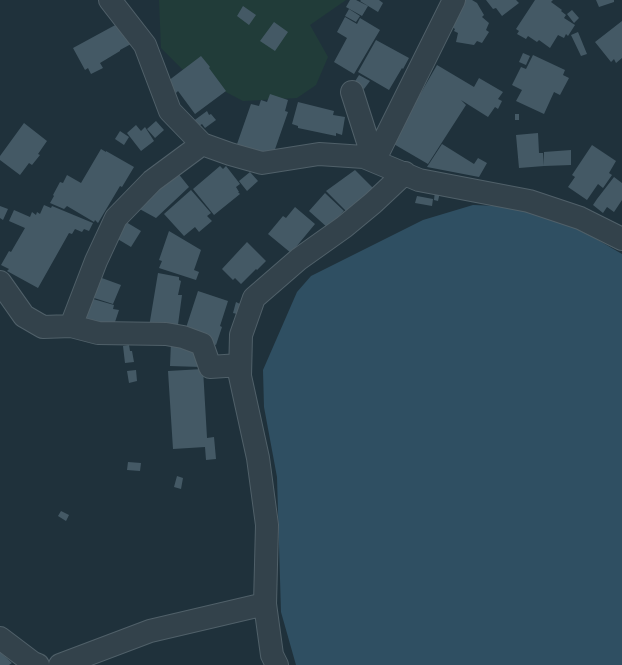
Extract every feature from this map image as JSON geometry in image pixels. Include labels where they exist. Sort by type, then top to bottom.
[{"type":"street","points":[[110,0],[145,45],[170,111],[202,144],[262,163],[319,154],[364,157],[419,180],[529,201],[580,218],[622,239]]},
{"type":"street","points":[[374,161],[454,0]]},
{"type":"street","points":[[352,92],[374,161]]},
{"type":"street","points":[[71,326],[96,261],[116,218],[152,181],[202,144]]},
{"type":"street","points":[[278,665],[272,655],[265,604],[267,525],[258,458],[240,376],[241,335],[254,298],[300,259],[344,227],[405,174]]},
{"type":"street","points":[[0,282],[24,316],[43,327],[71,326],[98,333],[166,334],[183,337],[202,344],[210,367],[240,365]]},
{"type":"street","points":[[60,665],[150,632],[265,604]]},
{"type":"street","points":[[0,638],[33,663],[38,665]]},
{"type":"green space","points":[[159,0],[346,0],[310,25],[328,57],[316,85],[297,98],[243,101],[182,69],[161,48]]},
{"type":"water","points":[[473,205],[523,207],[579,229],[622,254],[622,665],[296,665],[281,612],[277,477],[264,407],[263,370],[297,292],[311,276],[423,220]]},
{"type":"building","points":[[350,0],[356,0],[368,6],[362,16],[346,7]]},
{"type":"building","points":[[379,0],[383,3],[378,12],[360,1]]},
{"type":"building","points":[[463,0],[472,0],[477,3],[484,15],[482,17],[489,23],[486,30],[489,32],[482,43],[477,41],[474,45],[456,42],[458,33],[454,31],[455,29],[451,26]]},
{"type":"building","points":[[486,0],[516,0],[519,3],[502,16],[496,8],[493,9]]},
{"type":"building","points":[[535,0],[553,0],[551,2],[566,15],[564,18],[575,25],[568,36],[566,34],[564,38],[558,35],[550,48],[539,40],[537,42],[528,36],[526,39],[517,34],[519,31],[516,29]]},
{"type":"building","points":[[596,0],[614,0],[614,2],[599,7]]},
{"type":"building","points":[[243,6],[256,15],[249,25],[237,16]]},
{"type":"building","points":[[349,9],[360,16],[356,22],[345,16]]},
{"type":"building","points":[[572,10],[579,18],[574,23],[567,14]]},
{"type":"building","points":[[345,17],[357,24],[360,18],[380,30],[354,74],[334,62],[347,38],[337,32]]},
{"type":"building","points":[[622,21],[622,58],[616,63],[614,59],[611,62],[595,42]]},
{"type":"building","points":[[274,22],[288,32],[275,51],[260,41]]},
{"type":"building","points":[[119,23],[131,44],[100,63],[103,68],[91,74],[88,68],[85,70],[73,48]]},
{"type":"building","points":[[578,32],[587,54],[581,56],[571,35]]},
{"type":"building","points":[[376,40],[409,58],[389,90],[358,72]]},
{"type":"building","points":[[523,53],[530,56],[526,65],[519,62]]},
{"type":"building","points":[[533,55],[565,70],[563,75],[569,78],[560,95],[554,92],[544,114],[516,101],[522,90],[512,85],[521,67],[526,69]]},
{"type":"building","points":[[201,56],[226,91],[195,114],[178,91],[176,93],[168,81]]},
{"type":"building","points":[[437,65],[474,87],[479,78],[503,92],[498,99],[502,101],[498,109],[495,107],[488,117],[461,100],[466,105],[428,164],[392,143]]},
{"type":"building","points":[[359,75],[370,81],[364,89],[354,83]]},
{"type":"building","points":[[270,94],[288,100],[285,111],[288,112],[273,155],[260,151],[258,155],[236,147],[251,104],[259,106],[261,100],[267,102]]},
{"type":"building","points":[[298,102],[334,111],[333,115],[345,117],[342,135],[336,133],[336,136],[298,128],[298,126],[292,124]]},
{"type":"building","points":[[207,111],[209,115],[211,114],[216,120],[205,128],[202,124],[196,128],[192,122]]},
{"type":"building","points":[[515,114],[519,114],[519,120],[515,120]]},
{"type":"building","points":[[156,121],[164,130],[155,138],[147,129]]},
{"type":"building","points":[[24,123],[47,141],[38,154],[40,155],[32,165],[29,163],[20,175],[0,160],[0,156]]},
{"type":"building","points":[[136,125],[141,131],[145,127],[154,141],[141,151],[127,133]]},
{"type":"building","points":[[120,131],[129,137],[124,145],[115,139]]},
{"type":"building","points":[[538,133],[539,153],[543,153],[544,166],[519,168],[516,135]]},
{"type":"building","points":[[442,144],[474,164],[478,158],[487,163],[479,177],[427,167]]},
{"type":"building","points":[[592,145],[616,161],[609,173],[612,175],[603,188],[598,184],[587,200],[568,187],[575,177],[572,175]]},
{"type":"building","points":[[101,149],[134,167],[122,187],[120,186],[98,223],[67,206],[64,209],[50,203],[60,182],[63,183],[67,175],[81,183]]},
{"type":"building","points":[[571,150],[571,165],[544,166],[544,152]]},
{"type":"building","points":[[220,166],[223,169],[226,166],[240,184],[236,187],[240,194],[214,215],[193,189]]},
{"type":"building","points":[[355,170],[374,189],[348,213],[326,191]]},
{"type":"building","points":[[177,172],[189,187],[156,218],[136,207]]},
{"type":"building","points":[[250,172],[258,181],[247,191],[239,181]]},
{"type":"building","points":[[614,177],[622,183],[622,200],[614,212],[607,207],[603,213],[593,205]]},
{"type":"building","points":[[191,190],[211,213],[207,216],[212,221],[199,232],[195,227],[184,236],[164,214]]},
{"type":"building","points":[[435,191],[440,192],[438,201],[434,200]]},
{"type":"building","points":[[325,193],[344,211],[328,228],[309,211]]},
{"type":"building","points":[[417,196],[433,199],[432,206],[415,203]]},
{"type":"building","points":[[44,205],[51,208],[52,206],[93,223],[89,231],[84,229],[82,232],[75,229],[72,234],[69,233],[38,288],[7,271],[9,269],[1,265],[9,251],[11,252],[25,228],[9,221],[14,210],[30,217],[32,212],[36,215],[37,212],[40,214]]},
{"type":"building","points":[[0,206],[8,209],[3,220],[0,218]]},
{"type":"building","points":[[295,207],[315,224],[291,253],[268,234],[283,216],[286,218]]},
{"type":"building","points":[[126,222],[141,231],[131,247],[116,238]]},
{"type":"building","points":[[169,231],[201,250],[194,270],[199,272],[196,280],[159,268],[162,261],[159,260]]},
{"type":"building","points":[[247,242],[266,261],[241,284],[235,278],[233,280],[222,269]]},
{"type":"building","points":[[158,273],[179,277],[179,280],[181,281],[178,295],[182,295],[177,332],[149,327]]},
{"type":"building","points":[[99,277],[121,285],[113,304],[91,297]]},
{"type":"building","points":[[198,291],[228,301],[216,345],[184,334]]},
{"type":"building","points":[[93,299],[114,305],[113,309],[119,310],[113,328],[81,327]]},
{"type":"building","points":[[236,302],[240,304],[237,314],[233,313]]},
{"type":"building","points":[[171,342],[199,351],[201,367],[170,366]]},
{"type":"building","points":[[129,345],[134,362],[125,363],[123,346]]},
{"type":"building","points":[[203,369],[207,438],[214,437],[216,459],[206,460],[205,447],[173,449],[168,371]]},
{"type":"building","points":[[136,370],[137,381],[129,383],[127,371]]},
{"type":"building","points":[[128,462],[141,463],[140,471],[127,470]]},
{"type":"building","points":[[177,476],[183,478],[181,489],[174,487]]},
{"type":"building","points":[[61,511],[69,515],[66,521],[58,516]]},
{"type":"building","points":[[0,652],[12,663],[9,665],[0,665]]}]
